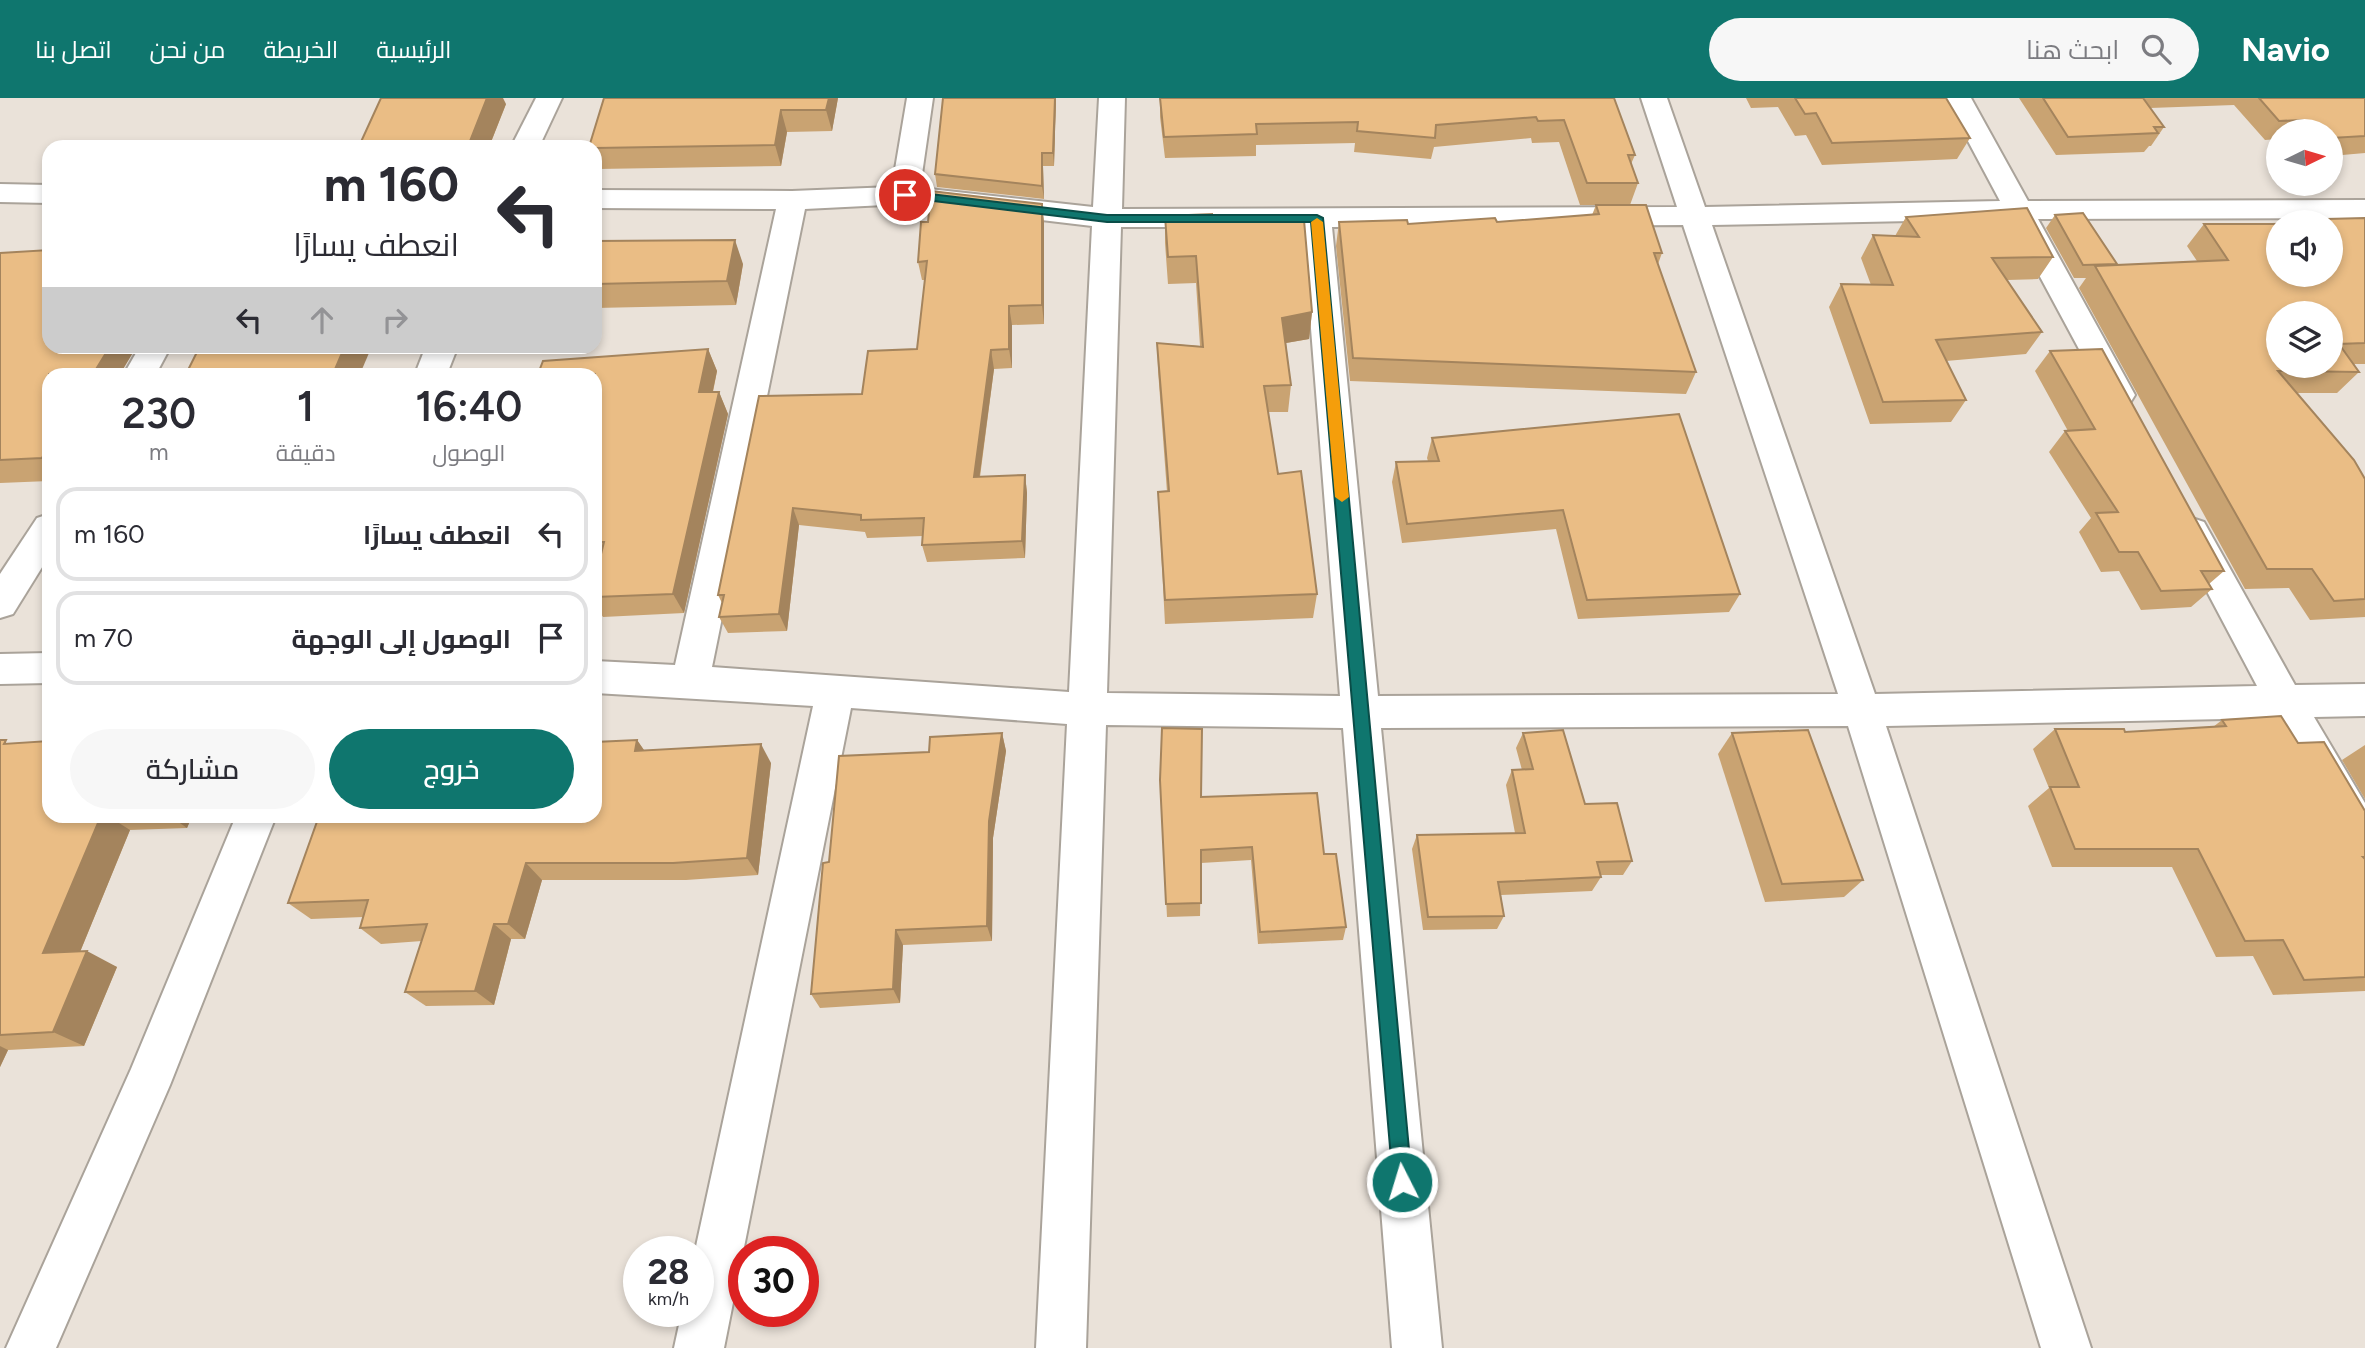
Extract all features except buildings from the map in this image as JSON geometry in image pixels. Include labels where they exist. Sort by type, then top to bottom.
[{"type":"street","points":[[528,140],[549,98]]},
{"type":"street","points":[[905,195],[920,98]]},
{"type":"street","points":[[1061,1348],[1112,98]]},
{"type":"street","points":[[1654,98],[1862,710],[2066,1348]]},
{"type":"street","points":[[1958,98],[2131,418]]},
{"type":"street","points":[[0,193],[42,194]]},
{"type":"street","points":[[602,199],[792,201],[905,195],[1107,218],[1695,216],[2020,210],[2365,209]]},
{"type":"street","points":[[690,681],[792,201]]},
{"type":"street","points":[[1317,218],[1417,1348]]},
{"type":"street","points":[[2177,503],[2283,699],[2365,840]]},
{"type":"street","points":[[0,604],[42,538]]},
{"type":"street","points":[[0,669],[42,668]]},
{"type":"street","points":[[602,677],[1085,709],[1362,712],[1862,710],[2283,699],[2365,700]]},
{"type":"street","points":[[699,1348],[835,692]]},
{"type":"street","points":[[31,1348],[147,1085],[253,823]]},
{"type":"slow traffic","points":[[1317,222],[1342,497]]},
{"type":"route","points":[[905,195],[1107,218],[1317,218],[1402,1182]]}]
